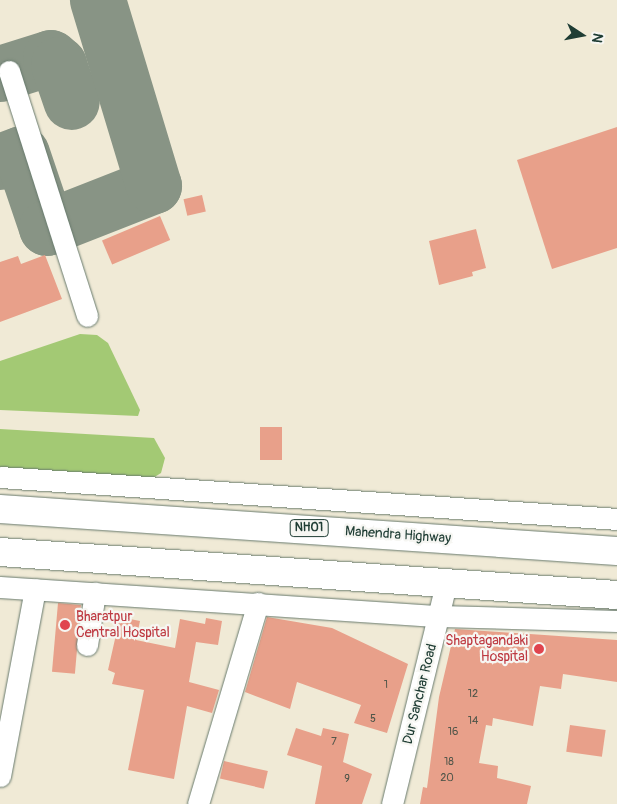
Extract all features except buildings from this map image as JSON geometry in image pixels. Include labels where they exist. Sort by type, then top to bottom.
[{"type":"highway","name":"Mahendra Highway","points":[[0,509],[617,551]]},
{"type":"highway","points":[[0,552],[617,595]]},
{"type":"street","points":[[9,71],[74,293],[87,316]]},
{"type":"street","points":[[0,477],[617,519]]},
{"type":"street","name":"Dur Sanchar Road","points":[[392,804],[446,584]]},
{"type":"street","points":[[0,587],[95,593],[123,603],[258,604],[439,616],[617,620]]},
{"type":"street","points":[[0,776],[35,589]]},
{"type":"street","points":[[87,645],[95,593]]},
{"type":"street","points":[[198,804],[258,604]]},
{"type":"green space","points":[[19,168],[39,225],[24,230],[5,173]]},
{"type":"green space","points":[[80,334],[97,335],[108,343],[140,410],[138,416],[0,410],[0,361]]},
{"type":"green space","points":[[0,429],[154,438],[165,458],[161,473],[153,478],[0,472]]},
{"type":"taxiway","points":[[0,162],[22,154],[47,228],[154,186],[98,0]]},
{"type":"taxiway","points":[[0,74],[51,58],[59,65],[72,102]]},
{"type":"place","name":"Bharatpur Central Hospital","points":[[65,625]]},
{"type":"place","name":"Shaptagandaki Hospital","points":[[539,649]]}]
